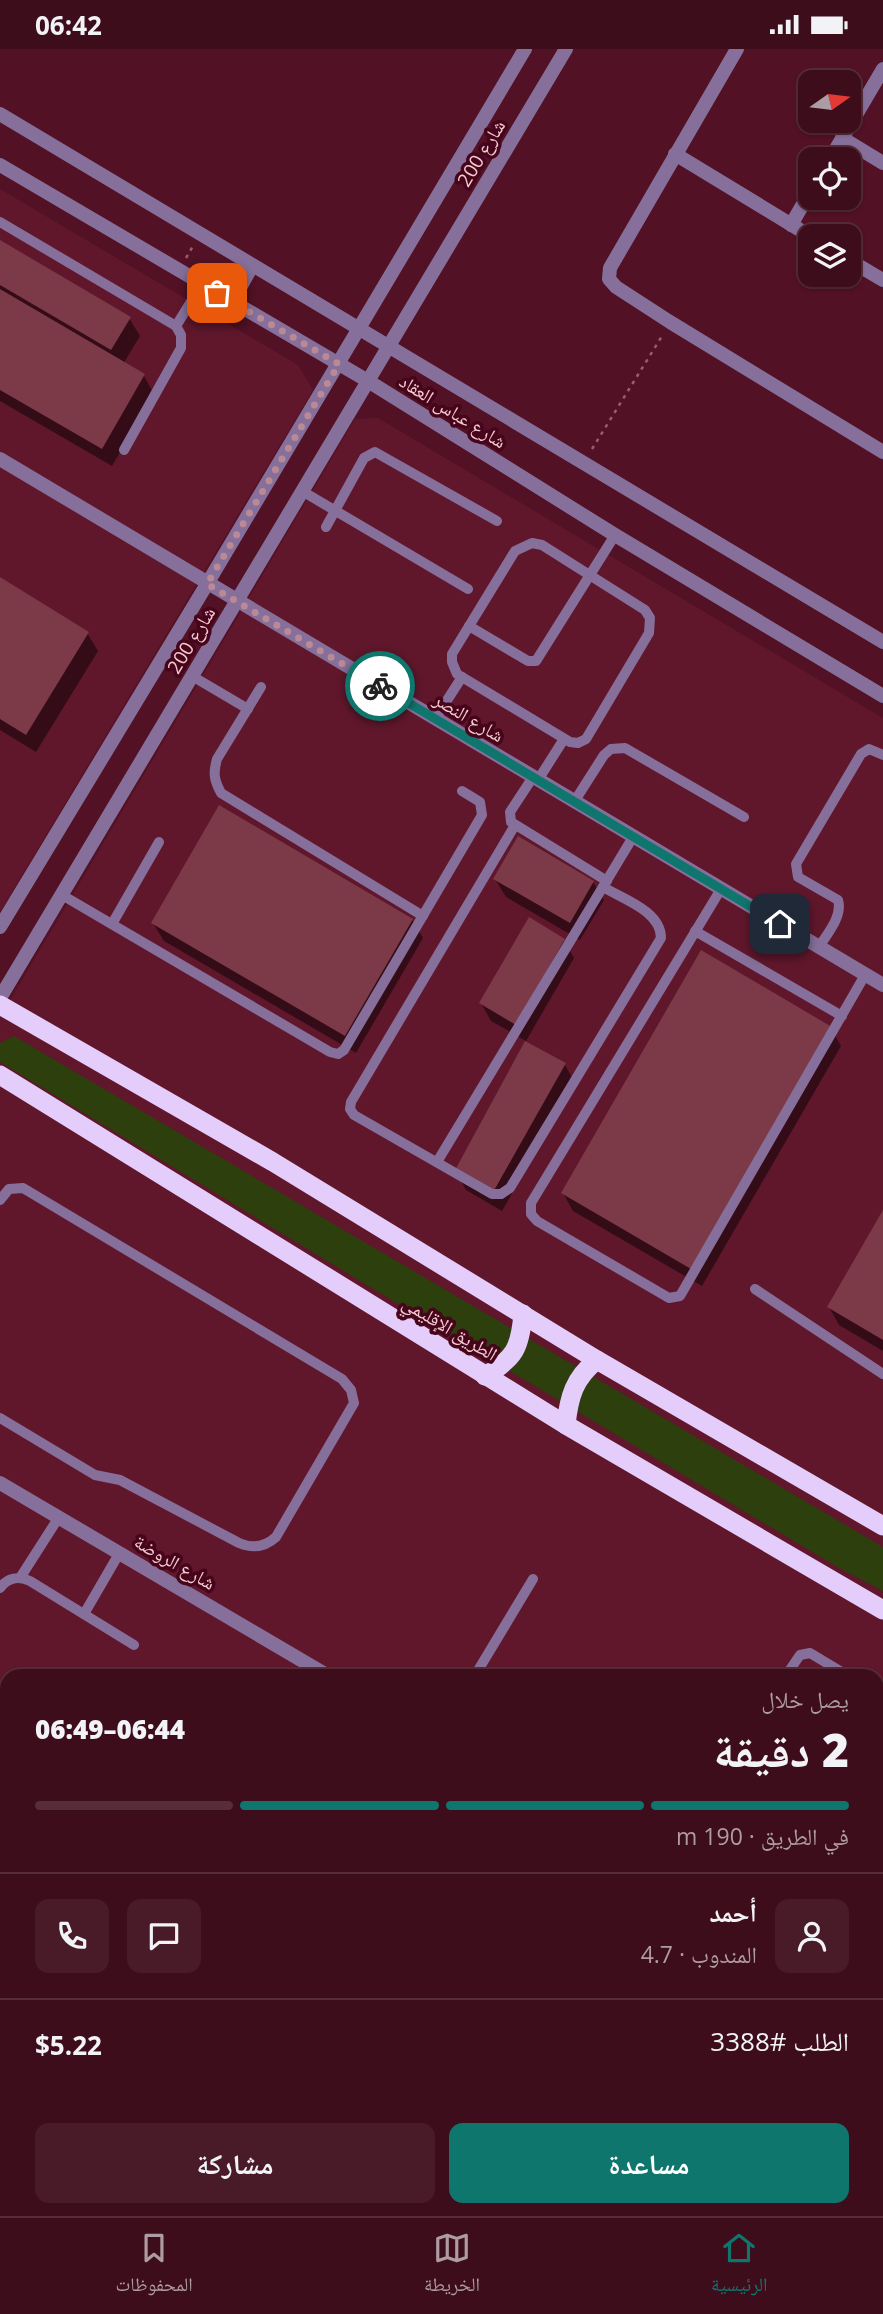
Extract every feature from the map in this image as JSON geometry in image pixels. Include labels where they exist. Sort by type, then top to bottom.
[{"type":"highway","points":[[0,1005],[273,1162],[597,1360],[883,1526]]},
{"type":"highway","name":"الطريق الإقليمي","points":[[5,1082],[566,1425],[883,1610]]},
{"type":"highway","points":[[485,1375],[505,1363],[516,1350],[522,1331],[523,1314]]},
{"type":"highway","points":[[566,1425],[573,1386],[584,1370],[597,1360]]},
{"type":"street","name":"شارع 200","points":[[0,927],[525,49]]},
{"type":"street","name":"شارع 200","points":[[0,998],[566,49]]},
{"type":"street","points":[[737,49],[610,268],[608,276],[616,287],[670,322],[883,452]]},
{"type":"street","points":[[837,147],[883,69]]},
{"type":"street","name":"شارع عباس العقاد","points":[[0,114],[883,642]]},
{"type":"street","points":[[842,138],[883,163]]},
{"type":"street","points":[[676,154],[798,229]]},
{"type":"street","name":"شارع عباس العقاد","points":[[0,165],[368,381],[615,535],[883,696]]},
{"type":"street","points":[[791,225],[800,210]]},
{"type":"street","points":[[232,302],[252,266]]},
{"type":"street","points":[[861,267],[883,280]]},
{"type":"street","name":"شارع النصر","points":[[0,459],[883,985]]},
{"type":"street","name":"شارع الروضة","points":[[0,1483],[317,1669]]},
{"type":"lane","points":[[0,222],[176,326],[181,335],[181,348],[124,450]]},
{"type":"lane","points":[[176,326],[202,284]]},
{"type":"lane","points":[[326,527],[364,458],[375,452],[497,521]]},
{"type":"lane","points":[[302,491],[468,589]]},
{"type":"lane","points":[[470,626],[528,661],[536,661],[615,535]]},
{"type":"lane","points":[[526,544],[542,545],[590,576],[645,610],[650,618],[650,628],[586,739],[574,743],[462,677],[453,669],[452,658],[515,551],[526,544]]},
{"type":"lane","points":[[192,676],[248,709]]},
{"type":"lane","points":[[435,719],[462,677]]},
{"type":"lane","points":[[261,687],[217,759],[214,771],[220,793],[423,916]]},
{"type":"lane","points":[[515,825],[350,1105],[354,1115],[492,1194],[501,1194],[510,1188],[654,950],[661,934],[655,918],[515,825],[510,817],[510,812],[564,739]]},
{"type":"lane","points":[[575,802],[604,755],[611,749],[625,748],[744,817]]},
{"type":"lane","points":[[819,947],[840,911],[840,903],[798,877],[796,864],[861,754],[869,749],[883,755]]},
{"type":"lane","points":[[62,895],[330,1052],[338,1054],[344,1050],[482,815],[480,802],[462,791]]},
{"type":"lane","points":[[437,1162],[633,837]]},
{"type":"lane","points":[[112,924],[159,842]]},
{"type":"lane","points":[[720,889],[530,1208],[537,1221],[666,1296],[673,1299],[682,1293],[865,975]]},
{"type":"lane","points":[[695,931],[842,1016]]},
{"type":"lane","points":[[0,1200],[9,1189],[23,1188],[342,1379],[351,1390],[354,1403],[276,1537],[265,1545],[252,1547],[239,1543],[120,1480],[95,1475],[0,1418]]},
{"type":"lane","points":[[755,1289],[883,1374]]},
{"type":"lane","points":[[20,1578],[59,1517]]},
{"type":"lane","points":[[84,1614],[120,1552]]},
{"type":"lane","points":[[0,1588],[9,1580],[20,1578],[30,1581],[134,1645]]},
{"type":"lane","points":[[479,1669],[533,1579]]},
{"type":"lane","points":[[790,1669],[800,1655],[810,1653],[837,1669]]},
{"type":"path","points":[[180,271],[200,233]]},
{"type":"path","points":[[583,464],[670,322]]},
{"type":"shaded area","points":[[0,189],[298,365],[313,390],[0,912]]},
{"type":"shaded area","points":[[378,418],[883,718],[883,1669],[0,1669],[0,1017],[355,419]]},
{"type":"green space","points":[[14,1036],[883,1547],[883,1591],[839,1568],[431,1324],[0,1062],[0,1043]]},
{"type":"building","points":[[0,240],[131,317],[111,350],[0,285]]},
{"type":"building","points":[[0,289],[145,374],[102,449],[0,390]]},
{"type":"building","points":[[0,577],[89,632],[26,735],[0,719]]},
{"type":"building","points":[[219,805],[413,919],[345,1036],[151,923]]},
{"type":"building","points":[[518,836],[594,881],[570,923],[493,879]]},
{"type":"building","points":[[529,917],[565,939],[516,1025],[479,1003]]},
{"type":"building","points":[[701,950],[832,1027],[691,1269],[561,1193]]},
{"type":"building","points":[[525,1041],[566,1063],[492,1194],[454,1172]]},
{"type":"building","points":[[883,1210],[883,1340],[827,1307]]},
{"type":"way so far","points":[[217,293],[339,364],[207,584],[380,686]]},
{"type":"route","points":[[380,686],[780,924]]}]
